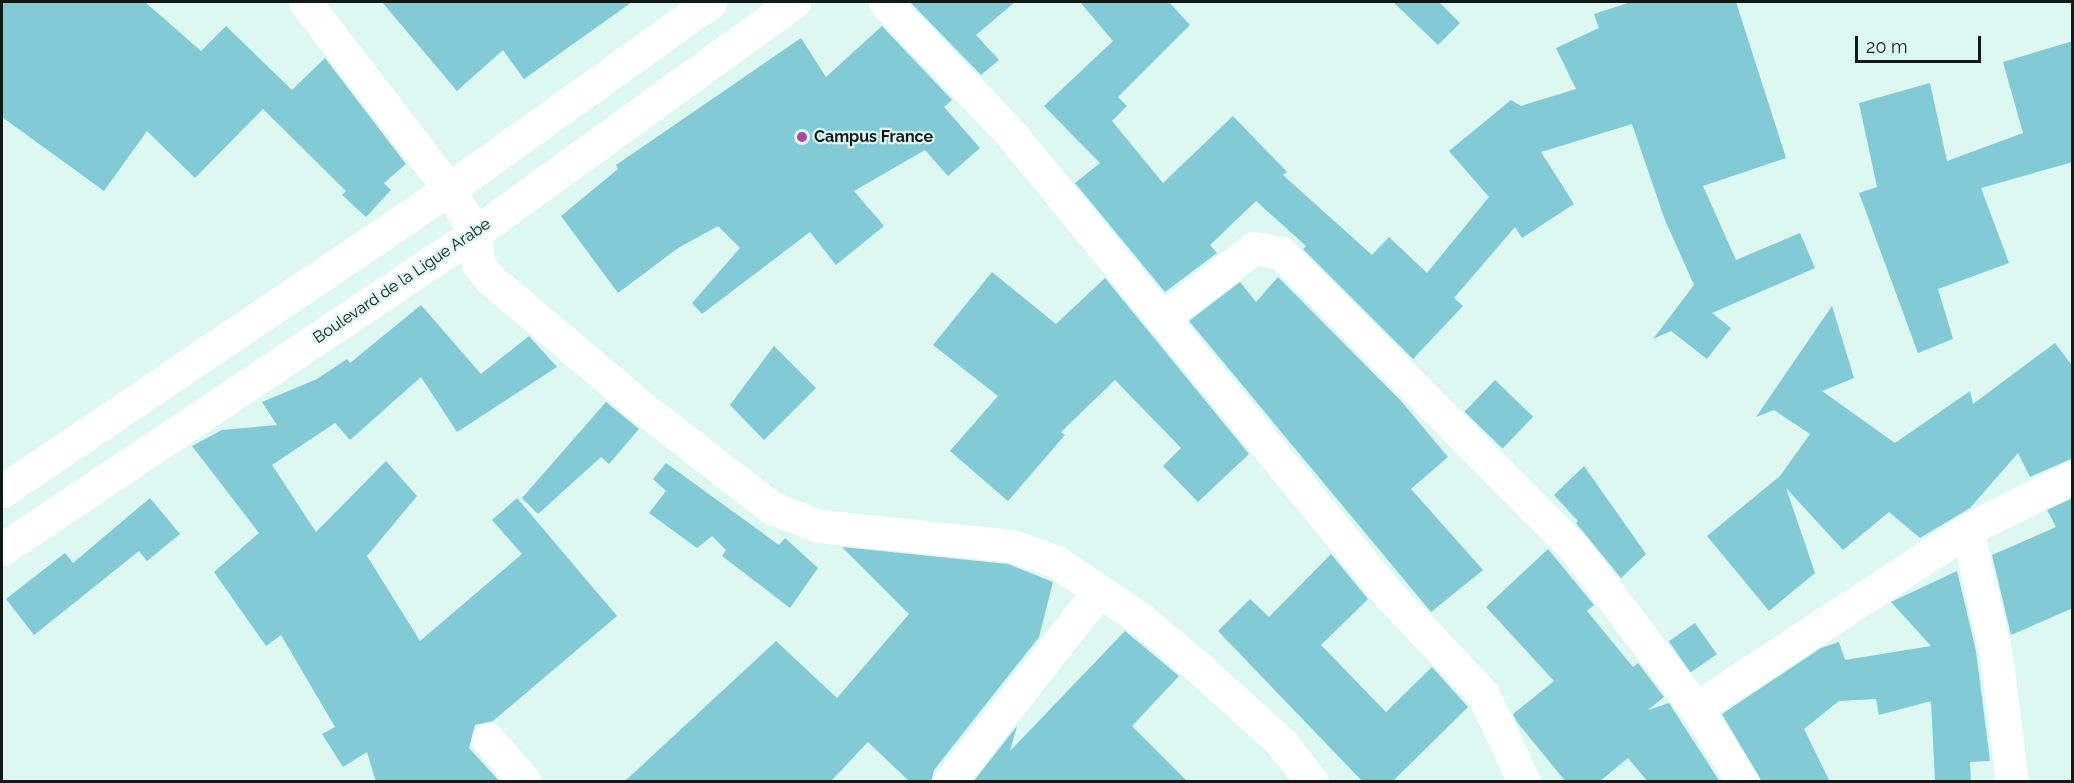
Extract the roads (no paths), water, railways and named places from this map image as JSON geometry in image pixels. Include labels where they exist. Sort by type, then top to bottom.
[{"type":"street","points":[[305,2],[449,189],[475,233],[478,264],[489,279],[644,409],[772,508],[819,526],[1012,546],[1054,561],[1141,619],[1200,669],[1280,741],[1312,782]]},
{"type":"street","points":[[2,492],[449,189],[710,2]]},
{"type":"street","name":"Boulevard de la Ligue Arabe","points":[[2,549],[475,233],[794,2]]},
{"type":"street","points":[[885,2],[1011,134],[1390,596],[1483,694],[1524,782]]},
{"type":"street","points":[[1161,319],[1254,248],[1281,253],[1575,548],[1696,708],[1743,782]]},
{"type":"street","points":[[1696,708],[1967,530],[2073,477]]},
{"type":"street","points":[[1967,530],[1996,655],[2012,782]]},
{"type":"street","points":[[949,782],[1100,591]]},
{"type":"street","points":[[488,739],[525,782]]},
{"type":"place","name":"Campus France","points":[[802,137]]}]
